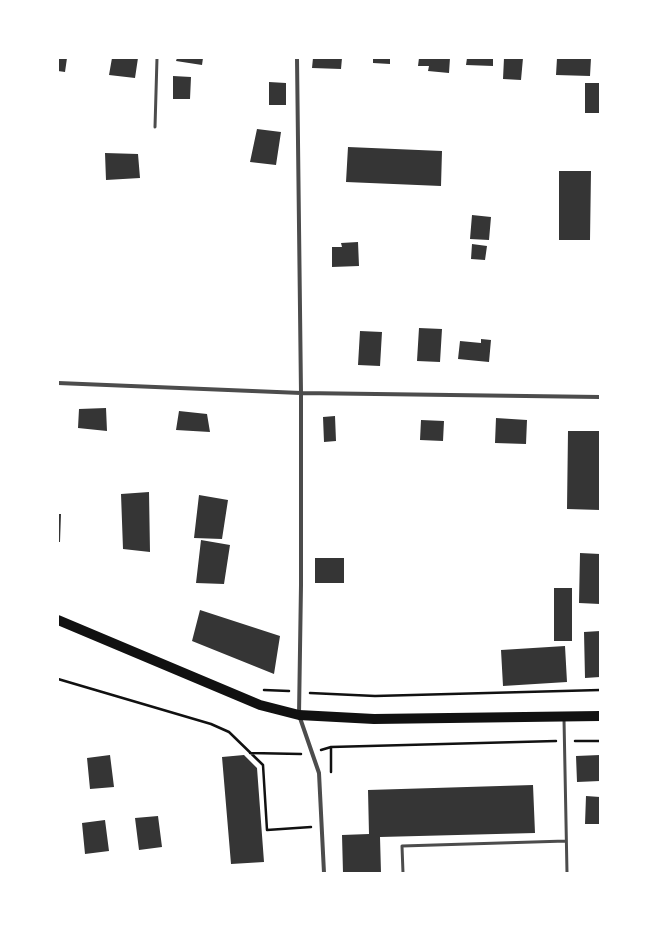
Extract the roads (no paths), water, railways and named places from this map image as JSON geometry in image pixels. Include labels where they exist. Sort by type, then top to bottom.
[{"type":"main road","points":[[58,620],[260,705],[299,715],[374,719],[600,716]]},
{"type":"street","points":[[297,58],[301,393],[299,715],[319,773],[324,873]]},
{"type":"street","points":[[58,383],[301,393],[600,397]]},
{"type":"lane","points":[[155,127],[157,58]]},
{"type":"lane","points":[[564,717],[567,873]]},
{"type":"lane","points":[[403,873],[402,846],[566,842]]}]
